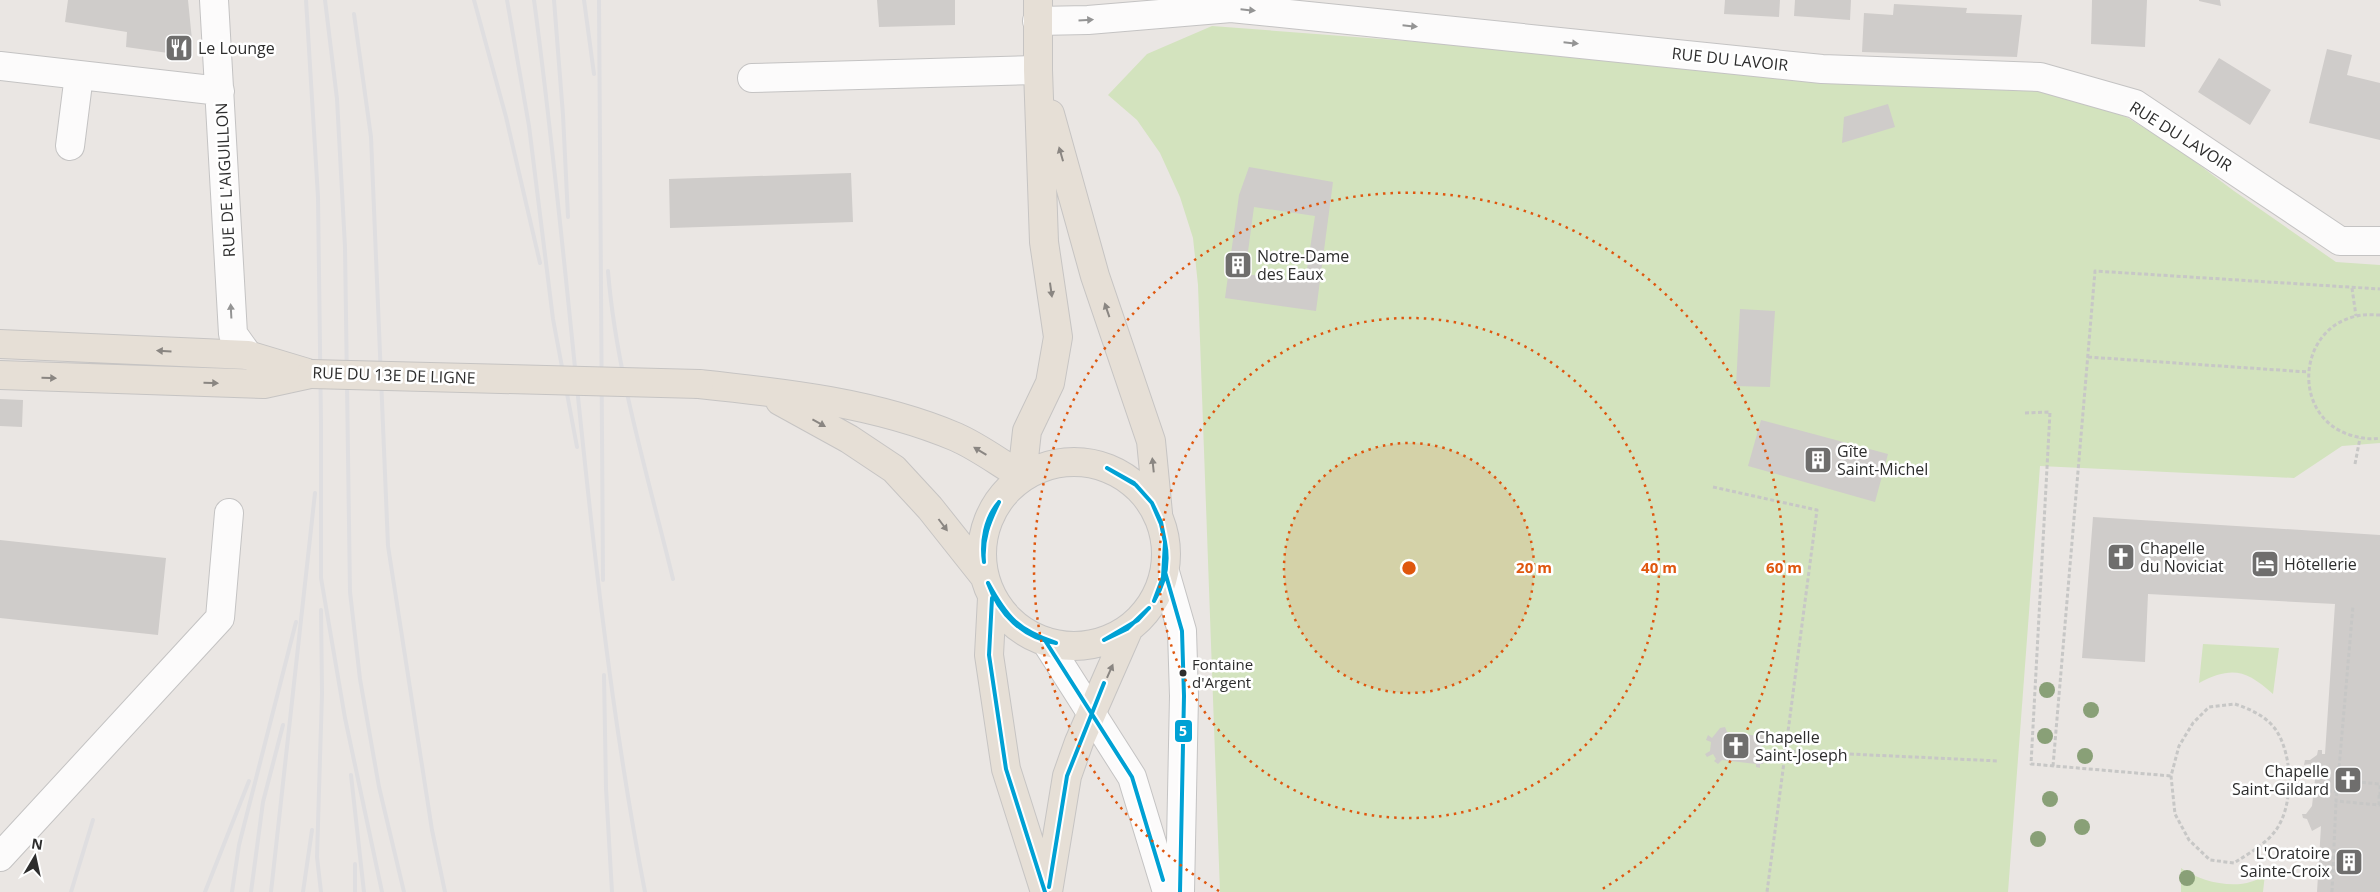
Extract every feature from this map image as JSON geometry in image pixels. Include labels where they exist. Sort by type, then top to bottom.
[{"type":"main road","points":[[1022,476],[1027,431],[1050,383],[1058,337],[1044,242],[1038,70],[1038,10]]},
{"type":"main road","points":[[1038,70],[1095,276],[1151,441],[1158,514]]},
{"type":"main road","name":"RUE DU 13E DE LIGNE","points":[[0,344],[248,355],[311,374],[699,384],[761,391],[872,410],[958,437],[1022,476]]},
{"type":"main road","points":[[0,375],[264,384],[311,374]]},
{"type":"main road","name":"RUE DU 13E DE LIGNE","points":[[761,391],[849,439],[894,469],[930,508],[988,587],[1006,617],[1024,632],[1046,642],[1074,647],[1103,642],[1129,628]]},
{"type":"main road","points":[[1072,460],[1099,464],[1123,474],[1143,492],[1158,514],[1165,533],[1167,553],[1165,572],[1158,594],[1146,614],[1129,628],[1066,776],[1047,892],[1006,769],[990,655],[988,587],[981,548],[987,520],[1001,496],[1022,476],[1046,465],[1072,460]]},
{"type":"street","name":"RUE DE L'AIGUILLON","points":[[214,0],[233,334],[248,355]]},
{"type":"street","name":"RUE DU LAVOIR","points":[[1038,10],[1088,20],[1231,8],[1822,68],[2040,77],[2135,104],[2340,241],[2380,241]]},
{"type":"street","points":[[0,66],[220,91]]},
{"type":"street","points":[[752,78],[1038,70]]},
{"type":"street","points":[[70,146],[79,75]]},
{"type":"street","points":[[0,857],[220,618],[229,513]]},
{"type":"street","points":[[1165,572],[1182,631],[1184,696],[1180,892]]},
{"type":"street","points":[[1046,642],[1132,777],[1167,892]]},
{"type":"path","points":[[2053,766],[2095,271],[2380,289]]},
{"type":"path","points":[[2352,288],[2356,316]]},
{"type":"path","points":[[2380,315],[2356,316],[2338,323],[2323,336],[2312,353],[2308,372],[2309,390],[2316,408],[2327,422],[2343,432],[2360,438],[2380,438]]},
{"type":"path","points":[[2088,357],[2308,372]]},
{"type":"path","points":[[2025,413],[2050,412],[2031,764],[2171,776]]},
{"type":"path","points":[[2355,464],[2360,438]]},
{"type":"path","points":[[1713,487],[1817,510],[1766,892]]},
{"type":"path","points":[[2332,892],[2336,801],[2353,606]]},
{"type":"path","points":[[2235,704],[2256,711],[2275,730],[2285,751],[2289,785],[2285,809],[2276,830],[2256,849],[2234,863],[2210,860],[2190,840],[2175,814],[2171,776],[2179,746],[2193,723],[2209,707],[2235,704]]},
{"type":"path","points":[[1785,751],[1999,761]]},
{"type":"path","points":[[2336,801],[2379,805],[2380,795],[2380,784],[2338,780]]},
{"type":"path","points":[[2289,785],[2337,792]]},
{"type":"green space","points":[[1212,26],[2045,90],[2095,104],[2128,118],[2178,149],[2234,191],[2336,262],[2380,265],[2380,443],[2342,446],[2294,478],[2040,466],[2008,892],[1220,892],[1198,285],[1193,238],[1180,197],[1160,153],[1137,120],[1108,95],[1147,54]]},
{"type":"green space","points":[[2203,644],[2279,648],[2273,694],[2255,680],[2238,673],[2221,674],[2199,683]]},
{"type":"green space","points":[[2181,868],[2190,874],[2224,884],[2247,883],[2257,880],[2265,874],[2263,892],[2181,892]]},
{"type":"building","points":[[68,0],[188,0],[192,40],[185,39],[182,55],[126,47],[127,32],[65,22]]},
{"type":"building","points":[[877,0],[955,0],[955,25],[879,27]]},
{"type":"building","points":[[1725,0],[1780,0],[1779,17],[1724,14]]},
{"type":"building","points":[[1795,0],[1851,0],[1850,20],[1794,16]]},
{"type":"building","points":[[2092,0],[2147,0],[2145,47],[2091,44]]},
{"type":"building","points":[[2199,0],[2220,0],[2221,6],[2199,1]]},
{"type":"building","points":[[1894,4],[1967,8],[1966,13],[2022,15],[2017,57],[1862,52],[1864,13],[1893,15]]},
{"type":"building","points":[[2327,49],[2352,55],[2347,75],[2380,83],[2380,140],[2309,123]]},
{"type":"building","points":[[2219,58],[2271,90],[2250,125],[2198,92]]},
{"type":"building","points":[[1888,104],[1895,127],[1842,143],[1844,117]]},
{"type":"building","points":[[1249,167],[1333,182],[1316,311],[1225,298],[1239,195]],"holes":[[[1254,207],[1315,216],[1305,282],[1245,274]]]},
{"type":"building","points":[[851,173],[853,222],[670,228],[669,179]]},
{"type":"building","points":[[1740,309],[1775,311],[1770,387],[1736,386]]},
{"type":"building","points":[[0,399],[23,400],[22,427],[0,426]]},
{"type":"building","name":"Gîte Saint-Michel","points":[[1761,420],[1888,454],[1875,502],[1748,466]]},
{"type":"building","points":[[2093,517],[2380,535],[2380,892],[2317,892],[2321,826],[2312,831],[2307,819],[2303,818],[2302,814],[2306,814],[2312,806],[2316,771],[2310,764],[2304,765],[2305,760],[2310,760],[2317,755],[2318,750],[2322,750],[2322,754],[2325,754],[2335,604],[2148,594],[2145,662],[2082,658]]},
{"type":"building","points":[[0,540],[166,558],[158,635],[0,618]]},
{"type":"building","name":"Chapelle Saint-Joseph","points":[[1725,727],[1727,732],[1759,736],[1760,730],[1764,730],[1763,736],[1766,736],[1765,740],[1762,739],[1760,761],[1764,761],[1763,764],[1760,764],[1760,768],[1756,767],[1756,764],[1722,760],[1718,764],[1714,761],[1716,759],[1713,754],[1707,757],[1705,754],[1710,751],[1711,742],[1706,740],[1708,735],[1712,738],[1720,728]]},
{"type":"railway","points":[[306,0],[318,197],[321,578],[345,718],[382,892]]},
{"type":"railway","points":[[325,0],[337,99],[345,247],[350,592],[360,679],[379,787],[404,892]]},
{"type":"railway","points":[[474,0],[506,117],[540,263]]},
{"type":"railway","points":[[507,0],[529,126],[553,319],[577,447]]},
{"type":"railway","points":[[534,0],[548,111],[595,558],[609,670],[645,892]]},
{"type":"railway","points":[[554,0],[563,115],[568,217]]},
{"type":"railway","points":[[584,0],[594,74]]},
{"type":"railway","points":[[599,0],[603,580]]},
{"type":"railway","points":[[354,14],[371,137],[388,546],[432,830],[445,892]]},
{"type":"railway","points":[[608,271],[618,348],[626,387],[673,579]]},
{"type":"railway","points":[[271,892],[315,493]]},
{"type":"railway","points":[[321,610],[322,693],[317,857],[321,892]]},
{"type":"railway","points":[[232,892],[239,845],[296,622]]},
{"type":"railway","points":[[604,675],[606,788],[612,892]]},
{"type":"railway","points":[[251,892],[263,802],[283,725]]},
{"type":"railway","points":[[351,775],[364,892]]},
{"type":"railway","points":[[205,892],[249,781]]},
{"type":"railway","points":[[71,892],[93,820]]},
{"type":"railway","points":[[303,892],[312,830]]},
{"type":"railway","points":[[355,864],[355,892]]},
{"type":"transit line","name":"5","points":[[1107,468],[1136,485],[1152,503]]},
{"type":"transit line","name":"5","points":[[1107,468],[1134,483],[1152,503]]},
{"type":"transit line","name":"5","points":[[984,562],[985,530],[990,515],[999,502]]},
{"type":"transit line","name":"5","points":[[984,562],[984,546],[987,531],[999,502]]},
{"type":"transit line","name":"5","points":[[1152,503],[1161,522],[1165,542]]},
{"type":"transit line","name":"5","points":[[1152,503],[1161,524],[1165,542]]},
{"type":"transit line","name":"5","points":[[1154,601],[1163,577],[1165,542]]},
{"type":"transit line","name":"5","points":[[1154,601],[1161,587],[1165,572],[1167,557],[1165,542]]},
{"type":"transit line","name":"5","points":[[1165,572],[1182,631],[1184,696],[1180,892]]},
{"type":"transit line","name":"5","points":[[988,583],[1001,605],[1015,621],[1032,633],[1056,643]]},
{"type":"transit line","name":"5","points":[[988,583],[999,605],[1014,623],[1033,636],[1056,643]]},
{"type":"transit line","name":"5","points":[[992,598],[989,655],[1006,769],[1045,892]]},
{"type":"transit line","name":"5","points":[[1104,640],[1138,620],[1149,608]]},
{"type":"transit line","name":"5","points":[[1104,640],[1127,629],[1149,608]]},
{"type":"transit line","name":"5","points":[[1046,642],[1132,777],[1163,880]]},
{"type":"transit line","name":"5","points":[[1049,887],[1067,776],[1104,683]]},
{"type":"place","name":"Le Lounge","points":[[179,48]]},
{"type":"place","name":"Notre-Dame des Eaux","points":[[1238,265]]},
{"type":"place","name":"Gîte Saint-Michel","points":[[1818,460]]},
{"type":"place","name":"Chapelle du Noviciat","points":[[2121,557]]},
{"type":"place","name":"Hôtellerie","points":[[2265,564]]},
{"type":"place","name":"Fontaine d'Argent","points":[[1183,673]]},
{"type":"place","name":"Chapelle Saint-Joseph","points":[[1736,746]]},
{"type":"place","name":"Chapelle Saint-Gildard","points":[[2348,780]]},
{"type":"place","name":"L'Oratoire Sainte-Croix","points":[[2349,862]]}]
